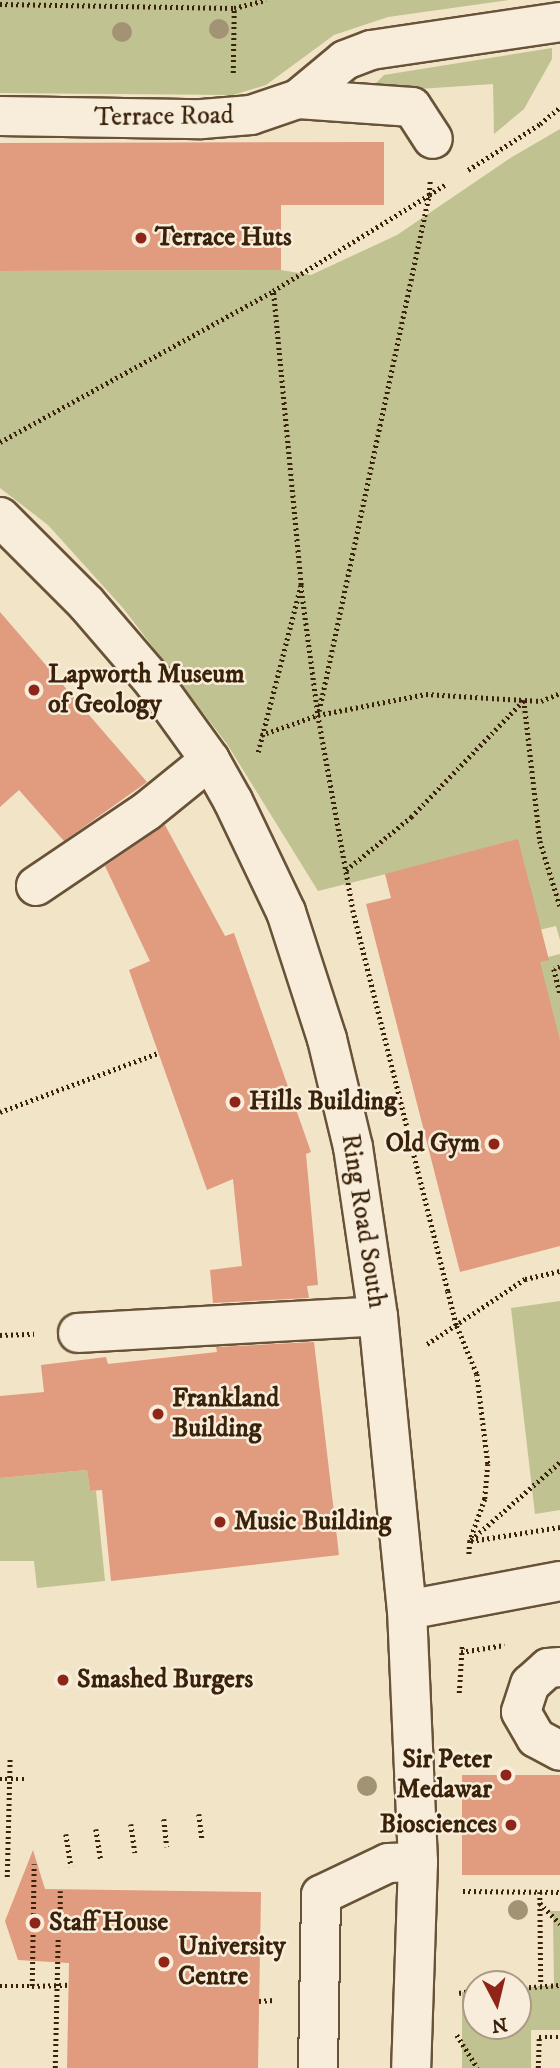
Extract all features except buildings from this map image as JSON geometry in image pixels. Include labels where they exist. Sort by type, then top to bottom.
[{"type":"lane","name":"Terrace Road","points":[[0,116],[202,119],[251,115],[298,99],[345,60],[371,50],[549,26],[560,22]]},
{"type":"lane","points":[[298,99],[412,107],[433,139]]},
{"type":"lane","name":"Ring Road South","points":[[0,517],[86,603],[153,681],[210,760],[233,801],[286,912],[327,1039],[353,1147],[378,1316],[407,1610],[418,1861],[411,2068]]},
{"type":"lane","points":[[36,886],[147,811],[210,760]]},
{"type":"lane","points":[[78,1334],[378,1316]]},
{"type":"lane","points":[[407,1610],[560,1581]]},
{"type":"lane","points":[[560,1667],[548,1668],[530,1684],[521,1712],[536,1738],[560,1751]]},
{"type":"lane","points":[[318,2068],[321,1895],[388,1863],[418,1861]]},
{"type":"path","points":[[0,4],[234,8],[266,0]]},
{"type":"path","points":[[233,83],[234,8]]},
{"type":"path","points":[[502,147],[560,107]]},
{"type":"path","points":[[318,715],[429,195],[433,139]]},
{"type":"path","points":[[0,442],[273,291],[429,195]]},
{"type":"path","points":[[273,291],[301,585],[318,715],[345,870],[457,1326],[477,1374],[488,1464],[485,1499],[470,1541],[458,1705]]},
{"type":"path","points":[[301,585],[260,735],[318,715],[426,694],[541,701],[560,694]]},
{"type":"path","points":[[345,870],[411,817],[524,700]]},
{"type":"path","points":[[524,700],[540,841],[560,906]]},
{"type":"path","points":[[560,967],[554,968],[560,993]]},
{"type":"path","points":[[0,1112],[158,1053]]},
{"type":"path","points":[[422,1346],[457,1326],[525,1279],[560,1271]]},
{"type":"path","points":[[0,1335],[9,1334]]},
{"type":"path","points":[[470,1541],[560,1462]]},
{"type":"path","points":[[470,1541],[560,1527]]},
{"type":"path","points":[[7,1877],[10,1757]]},
{"type":"path","points":[[0,1779],[24,1779]]},
{"type":"path","points":[[199,1814],[202,1840]]},
{"type":"path","points":[[164,1819],[167,1847]]},
{"type":"path","points":[[131,1824],[135,1853]]},
{"type":"path","points":[[96,1829],[101,1861]]},
{"type":"path","points":[[66,1834],[71,1867]]},
{"type":"path","points":[[32,1986],[34,1864]]},
{"type":"path","points":[[60,1891],[60,1909]]},
{"type":"path","points":[[449,1891],[560,1892]]},
{"type":"path","points":[[540,1892],[541,1986]]},
{"type":"path","points":[[539,1903],[560,1924]]},
{"type":"path","points":[[55,2068],[58,1939]]},
{"type":"path","points":[[0,1986],[69,1985]]},
{"type":"path","points":[[532,1986],[560,1985]]},
{"type":"path","points":[[456,2032],[478,2068]]},
{"type":"path","points":[[538,2068],[539,2037],[560,2037]]},
{"type":"green space","points":[[0,0],[509,0],[388,17],[334,35],[266,85],[233,95],[0,93]]},
{"type":"green space","points":[[552,48],[552,59],[524,109],[494,134],[493,84],[389,91],[378,89],[375,84],[384,75]]},
{"type":"green space","points":[[560,129],[560,940],[556,926],[539,930],[386,874],[318,891],[227,744],[123,608],[48,525],[0,488],[0,271],[281,270],[311,275],[397,235],[512,157]]},
{"type":"green space","points":[[560,954],[560,1052],[536,960]]},
{"type":"green space","points":[[560,1301],[560,1510],[535,1514],[511,1308]]},
{"type":"green space","points":[[87,1470],[90,1491],[96,1491],[105,1581],[37,1588],[34,1561],[0,1561],[0,1478]]},
{"type":"green space","points":[[547,1911],[560,1911],[560,2030],[532,2030],[532,1987],[554,1985],[553,1916]]},
{"type":"green space","points":[[462,2040],[531,2040],[531,2068],[462,2068]]},
{"type":"place","name":"Terrace Huts","points":[[141,238]]},
{"type":"place","name":"Lapworth Museum of Geology","points":[[34,690]]},
{"type":"place","name":"Hills Building","points":[[235,1102]]},
{"type":"place","name":"Old Gym","points":[[494,1144]]},
{"type":"place","name":"Frankland Building","points":[[158,1414]]},
{"type":"place","name":"Music Building","points":[[220,1522]]},
{"type":"place","name":"Smashed Burgers","points":[[63,1680]]},
{"type":"place","name":"Sir Peter Medawar","points":[[506,1775]]},
{"type":"place","name":"Biosciences","points":[[511,1825]]},
{"type":"place","name":"Staff House","points":[[35,1923]]},
{"type":"place","name":"University Centre","points":[[164,1962]]}]
